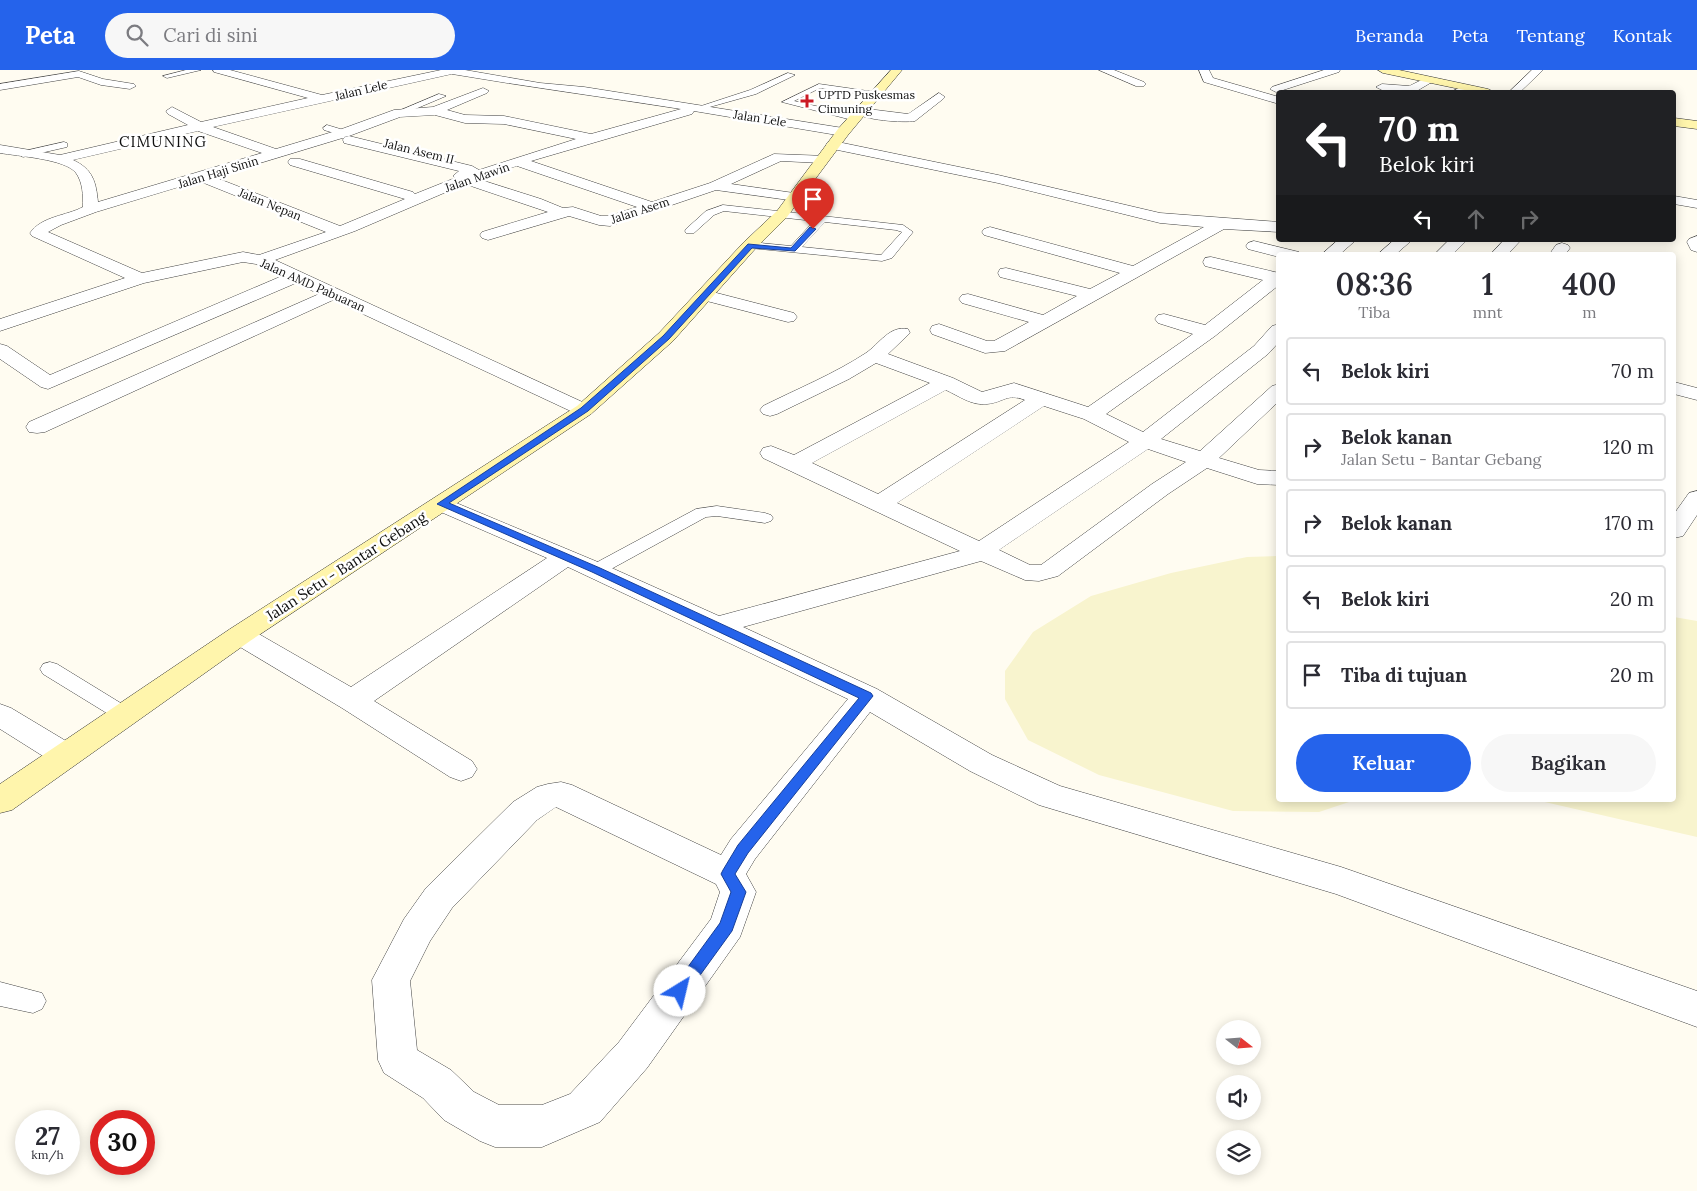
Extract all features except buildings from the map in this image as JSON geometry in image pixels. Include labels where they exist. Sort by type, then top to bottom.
[{"type":"main road","name":"Jalan Setu - Bantar Gebang","points":[[0,801],[240,635],[584,410],[666,337],[750,245],[782,214],[843,133],[897,70]]},
{"type":"main road","points":[[1383,70],[1404,72],[1461,90]]},
{"type":"main road","points":[[1676,122],[1697,125]]},
{"type":"street","points":[[218,70],[351,104]]},
{"type":"street","points":[[474,75],[492,70]]},
{"type":"street","points":[[1104,70],[1140,84]]},
{"type":"street","points":[[1204,70],[1208,80],[1276,100]]},
{"type":"street","points":[[1276,89],[1335,70]]},
{"type":"street","points":[[1516,90],[1538,70]]},
{"type":"street","name":"Jalan Lele","points":[[62,152],[200,127],[322,98],[452,71],[540,86],[584,90],[699,108],[843,133]]},
{"type":"street","points":[[0,87],[79,74],[101,82],[130,86]]},
{"type":"street","points":[[1382,87],[1411,90],[1428,80]]},
{"type":"street","points":[[435,111],[483,91]]},
{"type":"street","points":[[715,186],[778,157],[843,133],[898,118],[911,118],[939,97]]},
{"type":"street","points":[[475,119],[499,107]]},
{"type":"street","name":"Jalan Mawin","points":[[260,260],[341,228],[379,216],[402,204],[465,180],[591,138],[699,108]]},
{"type":"street","points":[[379,109],[398,113],[435,111],[465,119],[504,120],[591,138]]},
{"type":"street","points":[[172,111],[200,127],[277,154]]},
{"type":"street","name":"Jalan Haji Sinin","points":[[140,279],[38,233],[44,226],[91,209],[277,154],[346,136],[398,113]]},
{"type":"street","points":[[634,140],[652,133]]},
{"type":"street","points":[[843,133],[998,179],[1160,218],[1276,227]]},
{"type":"street","points":[[240,184],[341,228],[408,195],[472,170],[346,136]]},
{"type":"street","name":"Jalan Asem II","points":[[346,136],[494,170]]},
{"type":"street","points":[[0,149],[23,154],[62,152],[84,172],[91,209]]},
{"type":"street","points":[[295,162],[408,195]]},
{"type":"street","points":[[519,162],[651,206]]},
{"type":"street","points":[[546,171],[563,165]]},
{"type":"street","name":"Jalan Nepan","points":[[202,177],[341,228]]},
{"type":"street","points":[[465,180],[536,202],[560,212]]},
{"type":"street","name":"Jalan Asem","points":[[488,235],[560,212],[578,211],[599,221],[604,221],[715,186],[796,197]]},
{"type":"street","points":[[1676,200],[1697,204]]},
{"type":"street","points":[[939,330],[992,348],[998,347],[1222,224]]},
{"type":"street","points":[[990,232],[1134,271]]},
{"type":"street","points":[[1697,241],[1695,242],[1697,247]]},
{"type":"street","points":[[1333,252],[1345,242]]},
{"type":"street","points":[[1389,252],[1401,242]]},
{"type":"street","points":[[1445,252],[1457,242]]},
{"type":"street","points":[[1501,252],[1511,242]]},
{"type":"street","points":[[1254,246],[1280,252]]},
{"type":"street","name":"Jalan AMD Pabuaran","points":[[0,325],[140,279],[243,257],[260,260],[584,410]]},
{"type":"street","points":[[1211,262],[1276,278]]},
{"type":"street","points":[[1006,273],[1092,295]]},
{"type":"street","points":[[0,350],[48,383],[295,276]]},
{"type":"street","points":[[1092,415],[1276,281]]},
{"type":"street","points":[[37,427],[332,294]]},
{"type":"street","points":[[705,295],[788,317]]},
{"type":"street","points":[[968,298],[1045,321]]},
{"type":"street","points":[[1164,319],[1208,332]]},
{"type":"street","points":[[770,410],[834,379],[874,356],[901,333]]},
{"type":"street","points":[[716,626],[975,556],[1145,441],[1270,351],[1276,337]]},
{"type":"street","points":[[874,356],[946,382],[982,398],[1014,389],[1092,415],[1145,441],[1257,477],[1276,477]]},
{"type":"street","points":[[794,464],[946,382]]},
{"type":"street","points":[[771,453],[1025,572],[1039,573],[1049,571],[1160,488],[1204,460],[1276,393]]},
{"type":"street","points":[[879,504],[1042,398]]},
{"type":"street","points":[[1676,528],[1697,498]]},
{"type":"street","points":[[442,504],[596,570],[867,696],[981,763],[1050,796],[1341,881],[1697,1009]]},
{"type":"street","points":[[352,701],[566,557]]},
{"type":"street","points":[[240,635],[352,701],[461,769]]},
{"type":"street","points":[[728,874],[743,849],[867,696]]},
{"type":"street","points":[[0,715],[64,755]]},
{"type":"street","points":[[561,794],[728,874],[738,892],[727,926],[633,1055],[585,1108],[542,1126],[495,1126],[459,1106],[437,1084],[398,1060],[391,980],[417,930],[439,898],[525,811],[548,796],[561,794]]},
{"type":"lane","points":[[167,76],[198,70]]},
{"type":"lane","points":[[699,108],[773,84],[790,75]]},
{"type":"lane","points":[[773,84],[810,90]]},
{"type":"lane","points":[[843,133],[782,102],[815,86],[875,94]]},
{"type":"lane","points":[[398,113],[442,96]]},
{"type":"lane","points":[[722,112],[738,107]]},
{"type":"lane","points":[[327,128],[346,136]]},
{"type":"lane","points":[[690,231],[716,210],[723,208],[896,227],[908,232],[888,256],[882,258],[750,245]]},
{"type":"lane","points":[[793,250],[822,218]]},
{"type":"lane","points":[[596,570],[702,512],[716,511],[765,518]]},
{"type":"lane","points":[[50,669],[125,715]]},
{"type":"lane","points":[[0,994],[32,1001]]},
{"type":"shaded area","points":[[1276,556],[1276,802],[1349,802],[1319,812],[1233,811],[1099,775],[1028,740],[1005,699],[1005,671],[1033,632],[1091,596],[1171,573],[1247,557]]},
{"type":"shaded area","points":[[1676,617],[1697,621],[1697,837],[1545,802],[1676,802]]},
{"type":"place","name":"UPTD Puskesmas Cimuning","points":[[807,101]]},
{"type":"district","name":"CIMUNING","points":[[163,141]]},
{"type":"route","points":[[680,991],[727,926],[738,892],[728,874],[743,849],[867,696],[596,570],[442,504],[584,410],[666,337],[750,245],[793,250],[813,229]]}]
